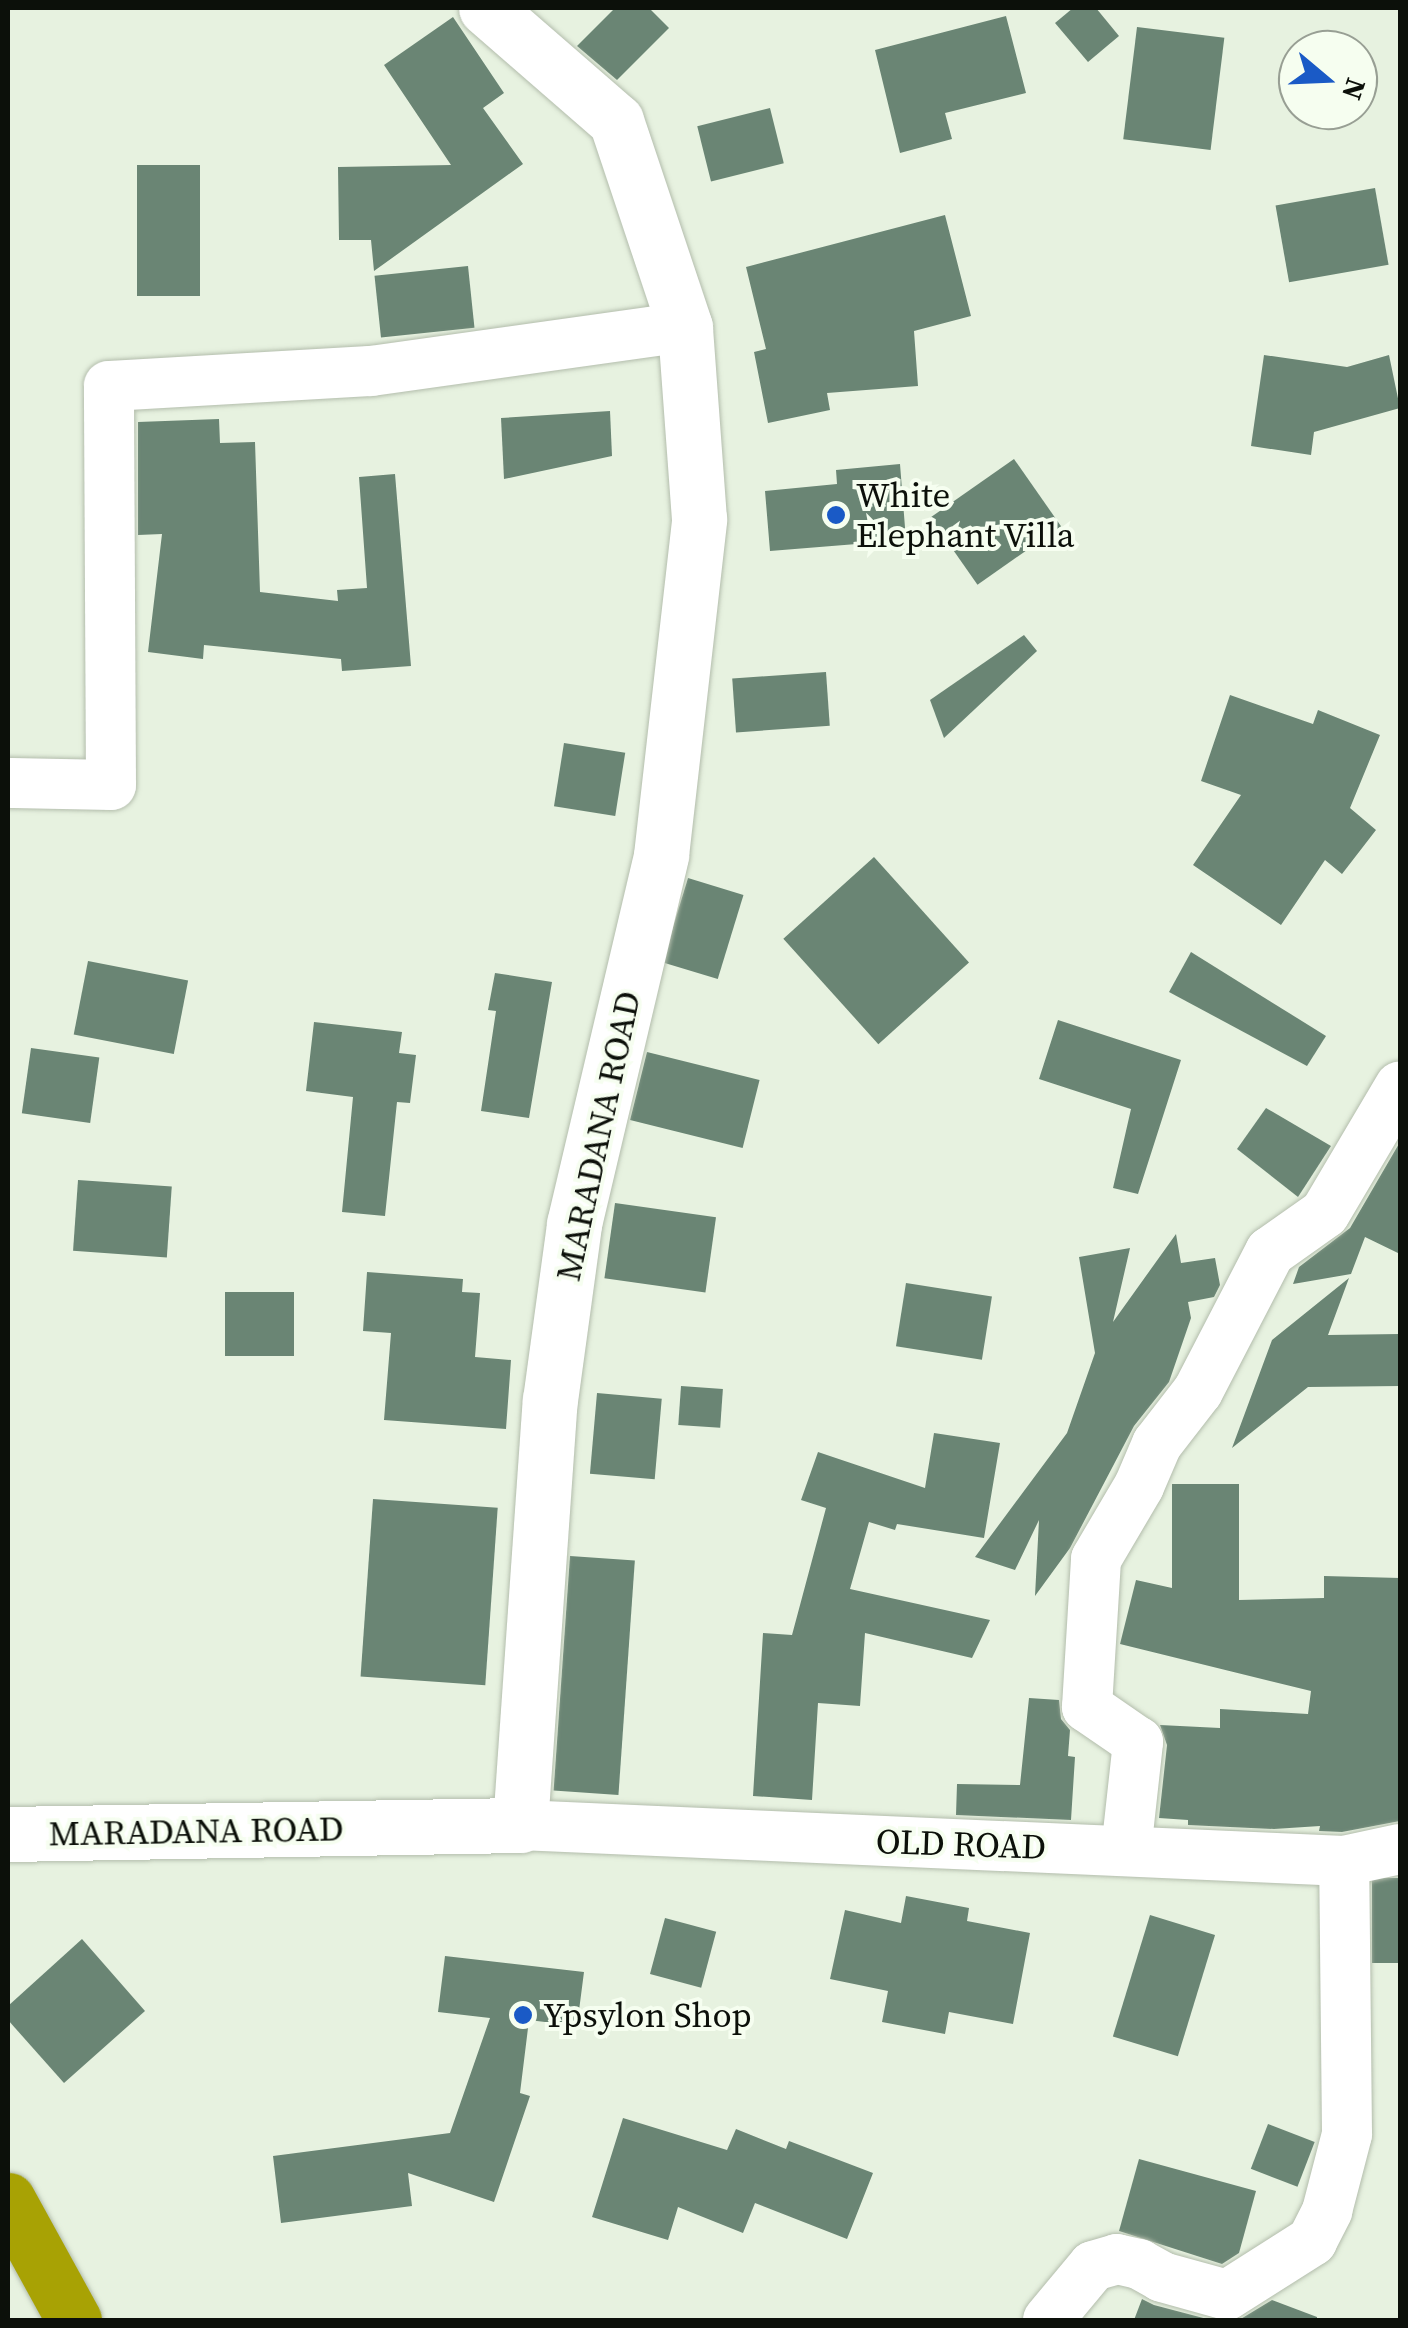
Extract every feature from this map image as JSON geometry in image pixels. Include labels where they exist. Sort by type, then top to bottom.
[{"type":"highway","points":[[8,2200],[74,2320]]},
{"type":"street","name":"MARADANA ROAD","points":[[8,1834],[520,1826],[550,1400],[571,1244],[661,855],[699,518],[686,327],[616,121],[486,8]]},
{"type":"street","points":[[8,783],[111,785],[109,386],[371,371],[686,327]]},
{"type":"street","points":[[1126,1852],[1138,1742],[1087,1707],[1096,1559],[1139,1486],[1158,1444],[1198,1391],[1270,1252],[1325,1214],[1400,1086]]},
{"type":"street","name":"OLD ROAD","points":[[520,1826],[1344,1862],[1400,1849]]},
{"type":"street","points":[[1048,2320],[1093,2266],[1116,2260],[1139,2264],[1162,2276],[1227,2295],[1312,2241],[1327,2211],[1347,2134],[1344,1862]]},
{"type":"building","points":[[615,8],[649,8],[669,28],[617,80],[577,46]]},
{"type":"building","points":[[1073,8],[1096,8],[1119,36],[1088,62],[1055,23]]},
{"type":"building","points":[[1006,16],[1026,93],[945,113],[952,139],[900,153],[875,50]]},
{"type":"building","points":[[453,17],[504,93],[483,108],[523,164],[374,271],[371,240],[339,240],[338,167],[451,165],[384,65]]},
{"type":"building","points":[[1137,27],[1224,38],[1211,150],[1123,139]]},
{"type":"building","points":[[770,108],[784,163],[711,181],[697,126]]},
{"type":"building","points":[[137,165],[200,165],[200,296],[137,296]]},
{"type":"building","points":[[1375,188],[1389,265],[1289,282],[1276,206]]},
{"type":"building","points":[[945,215],[971,316],[914,331],[918,386],[827,393],[830,410],[768,423],[754,352],[766,349],[746,267]]},
{"type":"building","points":[[468,266],[474,328],[381,337],[375,276]]},
{"type":"building","points":[[1264,355],[1347,367],[1389,355],[1400,408],[1314,432],[1311,455],[1251,446]]},
{"type":"building","points":[[610,411],[612,456],[504,479],[501,418]]},
{"type":"building","points":[[219,419],[220,443],[255,442],[260,592],[338,601],[337,590],[367,588],[359,477],[395,474],[411,666],[342,671],[341,659],[204,645],[203,659],[148,652],[162,534],[138,535],[138,422]]},
{"type":"building","points":[[1014,459],[1061,526],[977,585],[930,518]]},
{"type":"building","name":"White Elephant Villa","points":[[900,464],[906,540],[770,551],[765,491],[837,484],[836,470]]},
{"type":"building","points":[[1024,635],[1037,651],[944,738],[930,700]]},
{"type":"building","points":[[826,672],[830,726],[736,732],[732,679]]},
{"type":"building","points":[[1230,695],[1313,724],[1318,710],[1380,735],[1350,808],[1376,830],[1342,874],[1325,860],[1281,925],[1193,865],[1241,795],[1201,781]]},
{"type":"building","points":[[564,743],[625,753],[615,816],[554,806]]},
{"type":"building","points":[[874,857],[969,963],[878,1044],[783,939]]},
{"type":"building","points":[[688,878],[743,895],[718,979],[662,962]]},
{"type":"building","points":[[1191,952],[1326,1036],[1307,1066],[1169,992]]},
{"type":"building","points":[[88,961],[188,980],[174,1054],[74,1035]]},
{"type":"building","points":[[495,973],[552,982],[529,1118],[481,1111],[496,1011],[488,1010]]},
{"type":"building","points":[[1058,1020],[1181,1060],[1138,1194],[1113,1188],[1131,1109],[1039,1079]]},
{"type":"building","points":[[314,1022],[402,1032],[399,1053],[416,1055],[410,1103],[397,1102],[385,1216],[342,1212],[353,1097],[306,1091]]},
{"type":"building","points":[[31,1048],[99,1058],[90,1123],[22,1113]]},
{"type":"building","points":[[647,1052],[760,1080],[743,1148],[630,1120]]},
{"type":"building","points":[[1266,1108],[1331,1146],[1298,1197],[1237,1149]]},
{"type":"building","points":[[1400,1142],[1400,1254],[1365,1237],[1351,1274],[1293,1284],[1299,1267],[1350,1228]]},
{"type":"building","points":[[78,1180],[172,1187],[167,1257],[73,1251]]},
{"type":"building","points":[[615,1203],[716,1217],[705,1292],[604,1278]]},
{"type":"building","points":[[1176,1234],[1181,1263],[1215,1258],[1220,1285],[1214,1297],[1188,1302],[1191,1318],[1169,1382],[1134,1426],[1070,1548],[1035,1596],[1039,1520],[1015,1570],[975,1557],[1067,1433],[1095,1353],[1079,1257],[1130,1248],[1113,1322]]},
{"type":"building","points":[[367,1272],[463,1279],[462,1292],[480,1293],[475,1357],[511,1360],[506,1429],[384,1420],[391,1333],[363,1331]]},
{"type":"building","points":[[1349,1278],[1328,1335],[1400,1334],[1400,1386],[1308,1387],[1232,1448],[1272,1340]]},
{"type":"building","points":[[906,1283],[992,1297],[982,1360],[896,1346]]},
{"type":"building","points":[[225,1292],[294,1292],[294,1356],[225,1356]]},
{"type":"building","points":[[681,1386],[723,1389],[720,1428],[678,1425]]},
{"type":"building","points":[[597,1393],[662,1399],[655,1479],[590,1474]]},
{"type":"building","points":[[934,1433],[1000,1443],[984,1538],[897,1524],[895,1530],[869,1522],[850,1589],[990,1620],[972,1658],[865,1633],[860,1706],[818,1703],[812,1800],[753,1796],[763,1633],[792,1635],[826,1508],[801,1500],[818,1452],[925,1488]]},
{"type":"building","points":[[1172,1484],[1239,1484],[1239,1600],[1324,1598],[1324,1576],[1400,1578],[1400,1821],[1342,1832],[1319,1831],[1320,1826],[1274,1829],[1188,1825],[1188,1820],[1159,1818],[1167,1745],[1160,1725],[1220,1728],[1220,1709],[1308,1714],[1311,1691],[1120,1644],[1136,1580],[1172,1588]]},
{"type":"building","points":[[373,1499],[498,1508],[485,1685],[361,1677]]},
{"type":"building","points":[[570,1556],[635,1561],[618,1795],[554,1790]]},
{"type":"building","points":[[1029,1698],[1059,1700],[1061,1719],[1070,1730],[1068,1756],[1075,1757],[1071,1820],[956,1815],[957,1784],[1020,1785]]},
{"type":"building","points":[[1372,1878],[1400,1878],[1400,1963],[1372,1963]]},
{"type":"building","points":[[906,1896],[969,1908],[967,1921],[1030,1933],[1013,2024],[949,2012],[945,2034],[882,2022],[888,1991],[830,1979],[845,1910],[901,1923]]},
{"type":"building","points":[[1150,1915],[1215,1935],[1178,2056],[1113,2036]]},
{"type":"building","points":[[665,1918],[716,1932],[701,1988],[650,1974]]},
{"type":"building","points":[[82,1939],[145,2011],[64,2083],[8,2020],[8,2006]]},
{"type":"building","points":[[445,1956],[584,1972],[577,2026],[529,2020],[520,2093],[530,2096],[494,2202],[408,2173],[412,2206],[281,2223],[273,2156],[450,2133],[490,2018],[438,2012]]},
{"type":"building","points":[[623,2118],[727,2150],[736,2129],[786,2149],[789,2141],[873,2173],[847,2239],[755,2203],[743,2233],[678,2207],[668,2240],[592,2217]]},
{"type":"building","points":[[1268,2124],[1315,2142],[1297,2187],[1251,2169]]},
{"type":"building","points":[[1139,2159],[1256,2191],[1239,2253],[1222,2264],[1119,2231]]},
{"type":"building","points":[[1142,2299],[1154,2305],[1211,2320],[1134,2320]]},
{"type":"building","points":[[1272,2300],[1317,2317],[1317,2320],[1239,2320]]},
{"type":"place","name":"White Elephant Villa","points":[[836,515]]},
{"type":"place","name":"Ypsylon Shop","points":[[523,2015]]}]
